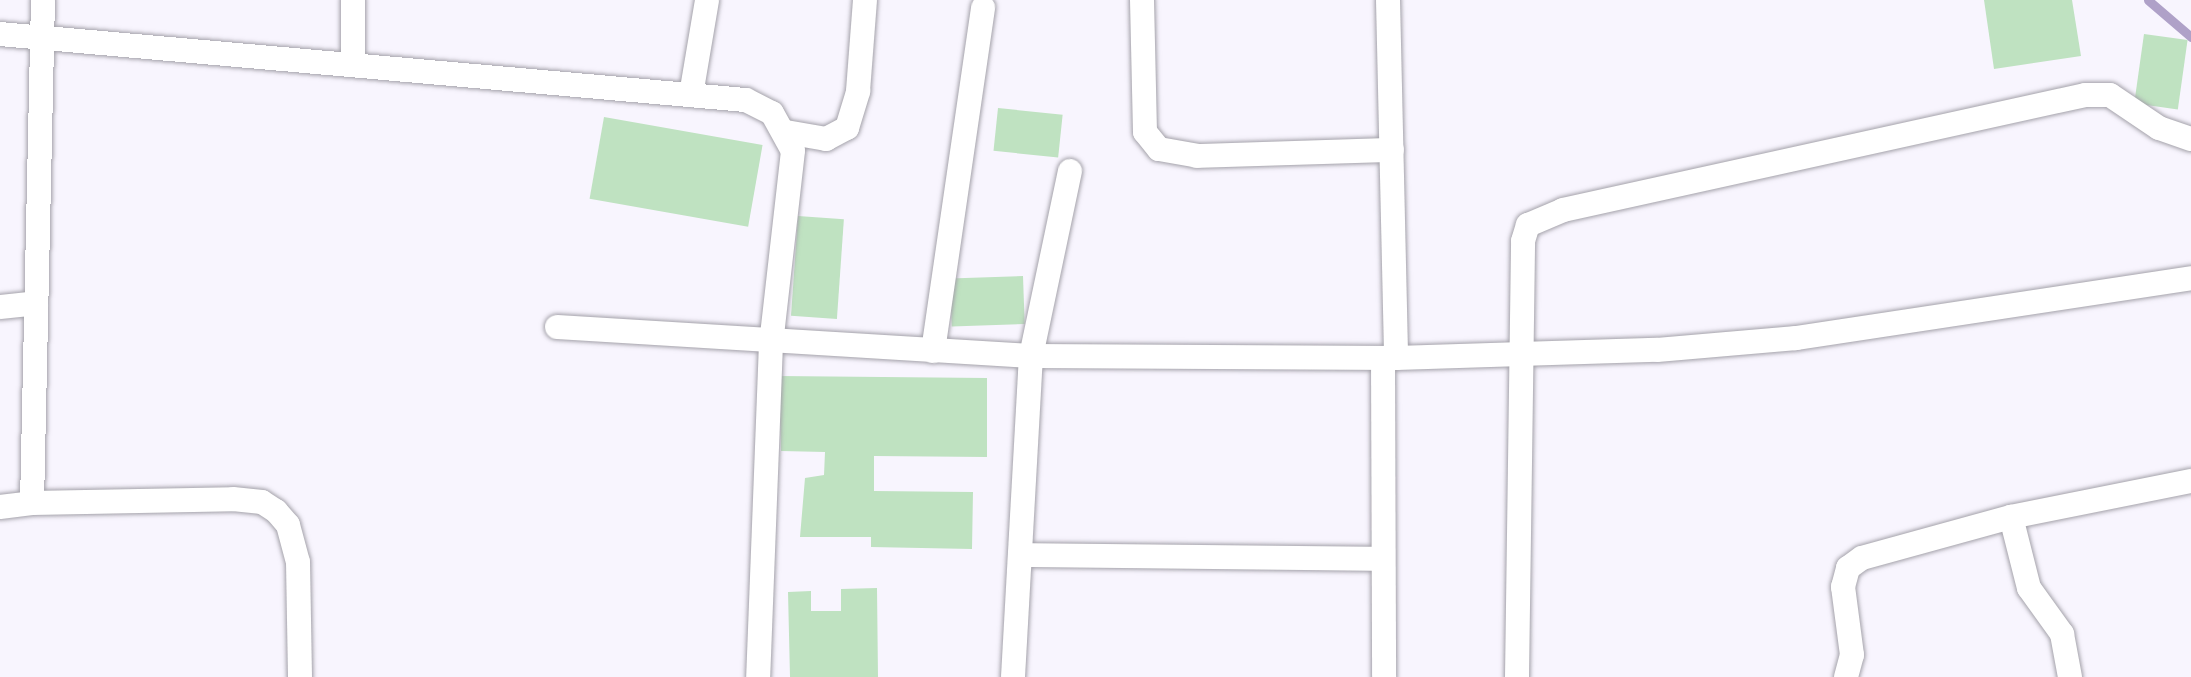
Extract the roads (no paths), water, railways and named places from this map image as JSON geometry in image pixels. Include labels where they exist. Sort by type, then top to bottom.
[{"type":"street","points":[[32,503],[43,0]]},
{"type":"street","points":[[353,0],[353,64]]},
{"type":"street","points":[[691,95],[707,0]]},
{"type":"street","points":[[786,132],[826,139],[847,128],[858,91],[865,0]]},
{"type":"street","points":[[1142,0],[1145,132],[1159,149],[1197,156],[1392,150]]},
{"type":"street","points":[[1384,677],[1383,559],[1392,150],[1388,0]]},
{"type":"street","points":[[933,351],[983,8]]},
{"type":"street","points":[[0,34],[42,35],[746,100],[772,113],[786,132],[793,151],[771,343],[758,677]]},
{"type":"street","points":[[1517,677],[1524,354],[1523,241],[1528,225],[1542,215],[2085,95],[2110,95],[2159,128],[2191,139]]},
{"type":"street","points":[[1013,677],[1031,356],[1070,171]]},
{"type":"street","points":[[557,327],[771,343],[1031,356],[1389,358],[1524,354],[1796,338],[2191,278]]},
{"type":"street","points":[[0,307],[36,303]]},
{"type":"street","points":[[1846,677],[1852,655],[1843,587],[1848,568],[1878,552],[2011,517],[2191,481]]},
{"type":"street","points":[[0,507],[32,503],[233,499],[262,502],[276,511],[288,525],[298,562],[300,677]]},
{"type":"street","points":[[2011,517],[2029,588],[2062,634],[2070,677]]},
{"type":"street","points":[[1020,555],[1383,559]]},
{"type":"waterway","points":[[2148,0],[2191,37]]}]
